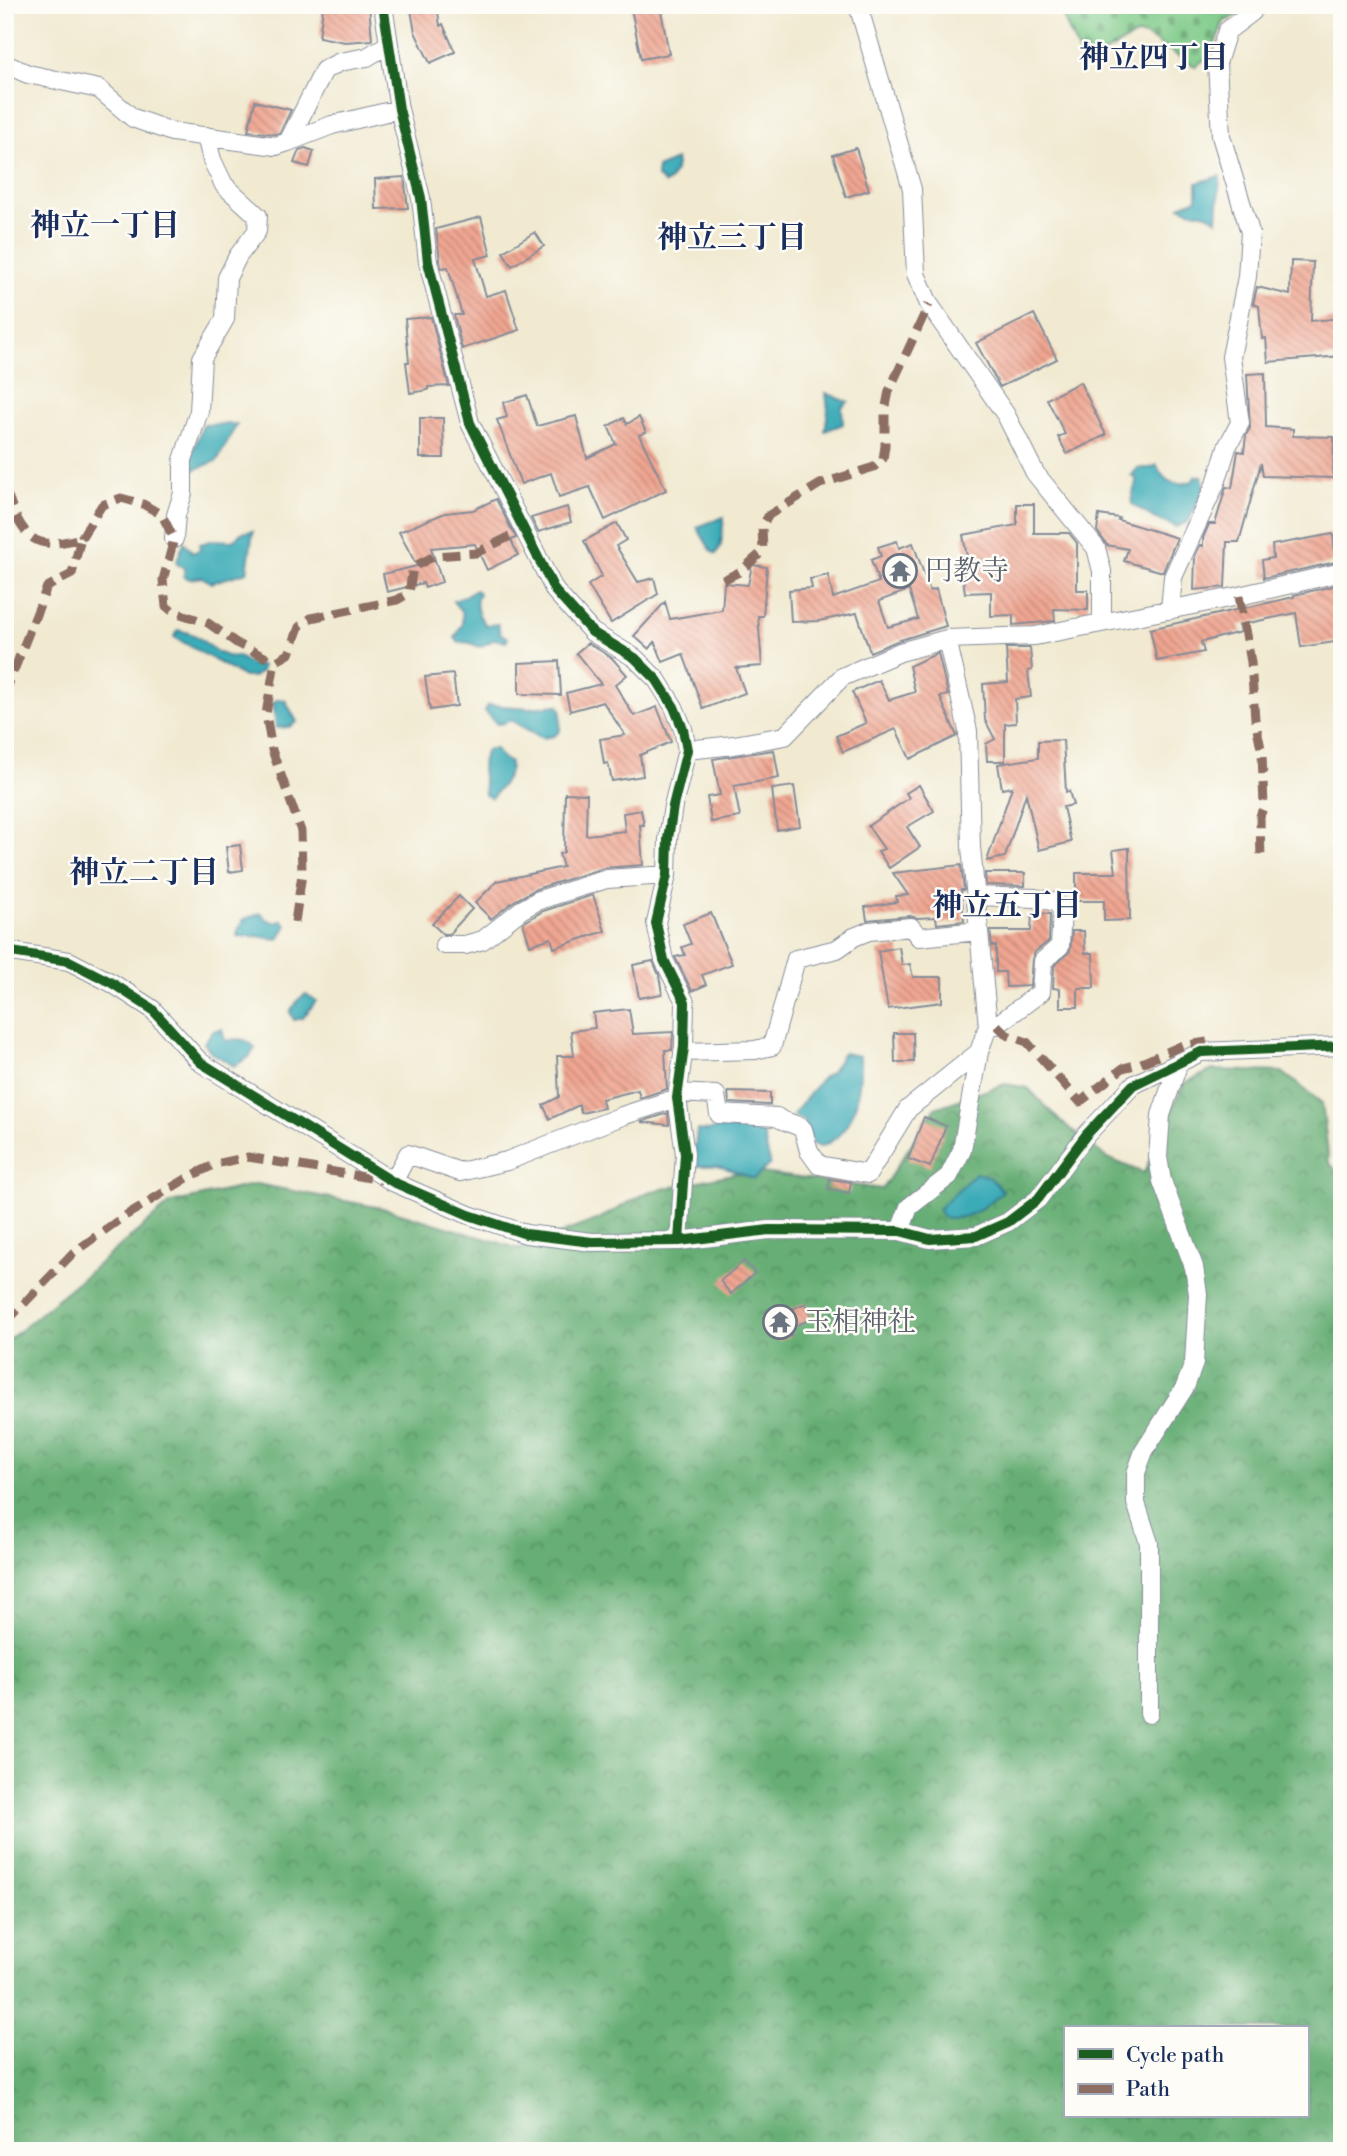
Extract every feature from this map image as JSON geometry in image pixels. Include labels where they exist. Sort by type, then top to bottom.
[{"type":"street","points":[[383,5],[399,109],[421,198],[434,291],[449,336],[470,423],[555,591],[592,632],[635,658],[657,680],[683,729],[687,750],[682,779],[673,806],[668,839],[667,875],[656,923],[664,960],[685,1002],[678,1096],[685,1154],[679,1241]]},
{"type":"street","points":[[858,5],[912,189],[916,274],[929,304],[1006,415],[1035,473],[1096,548],[1102,571],[1102,622]]},
{"type":"street","points":[[1170,610],[1173,577],[1217,480],[1227,447],[1240,423],[1231,357],[1247,278],[1250,232],[1221,136],[1217,63],[1227,31],[1252,12],[1254,5]]},
{"type":"street","points":[[288,142],[324,70],[340,62],[367,57],[389,44]]},
{"type":"street","points":[[5,64],[27,74],[99,89],[134,118],[172,131],[276,146],[332,125],[399,109]]},
{"type":"street","points":[[174,539],[176,515],[183,493],[183,460],[199,411],[202,358],[225,319],[227,278],[238,256],[257,231],[258,216],[224,186],[212,160],[206,136]]},
{"type":"street","points":[[687,750],[785,736],[842,677],[900,652],[947,639],[1035,636],[1239,596],[1342,572]]},
{"type":"street","points":[[900,1231],[909,1207],[949,1176],[962,1150],[979,1052],[988,1026],[971,847],[968,731],[947,639]]},
{"type":"street","points":[[444,945],[465,945],[483,940],[521,910],[539,900],[607,879],[667,875]]},
{"type":"street","points":[[976,897],[1035,898],[1056,902],[1062,910],[1060,946],[1043,961],[1041,992],[997,1025],[988,1026]]},
{"type":"street","points":[[683,1052],[755,1050],[772,1046],[796,959],[837,949],[854,937],[869,931],[911,927],[919,937],[979,931]]},
{"type":"street","points":[[5,951],[69,961],[112,983],[152,1009],[200,1062],[393,1182],[469,1215],[526,1234],[592,1242],[679,1241],[769,1230],[900,1231],[930,1239],[976,1236],[1008,1222],[1038,1199],[1086,1135],[1133,1084],[1201,1052],[1342,1046]]},
{"type":"street","points":[[393,1182],[408,1154],[460,1172],[508,1161],[678,1096],[716,1095],[719,1114],[777,1117],[781,1121],[793,1122],[803,1129],[808,1151],[820,1165],[868,1174],[908,1110],[979,1052]]},
{"type":"street","points":[[1149,1714],[1149,1543],[1136,1503],[1136,1473],[1144,1451],[1185,1387],[1194,1363],[1198,1294],[1194,1267],[1162,1181],[1158,1157],[1161,1115],[1179,1062]]},
{"type":"green space","points":[[1058,5],[1249,5],[1239,15],[1224,21],[1210,56],[1195,66],[1146,36],[1136,35],[1104,53],[1081,58]]},
{"type":"green space","points":[[1213,1070],[1282,1072],[1322,1103],[1329,1162],[1342,1178],[1342,2151],[5,2151],[5,1343],[171,1203],[257,1184],[387,1209],[520,1249],[599,1219],[648,1192],[746,1171],[882,1189],[935,1108],[1005,1084],[1028,1088],[1059,1120],[1107,1158],[1144,1173],[1184,1083]]},
{"type":"water","points":[[676,160],[674,174],[665,184],[657,177],[657,168]]},
{"type":"water","points":[[1220,176],[1217,220],[1208,214],[1180,206],[1197,199],[1197,183]]},
{"type":"water","points":[[826,393],[848,402],[842,407],[843,424],[825,431],[828,410]]},
{"type":"water","points":[[237,424],[217,461],[191,471],[186,470],[203,425]]},
{"type":"water","points":[[1157,465],[1170,482],[1187,483],[1193,481],[1195,476],[1202,476],[1205,488],[1188,522],[1176,527],[1152,517],[1132,504],[1136,478],[1131,476],[1138,468]]},
{"type":"water","points":[[724,517],[721,545],[716,554],[711,551],[697,527]]},
{"type":"water","points":[[253,531],[247,572],[211,583],[202,577],[189,579],[184,576],[184,568],[176,563],[184,542],[193,553],[200,549],[200,544],[214,540],[233,541],[241,533]]},
{"type":"water","points":[[476,590],[479,593],[476,606],[481,618],[486,625],[498,624],[500,633],[508,638],[506,642],[495,639],[480,647],[467,642],[459,643],[455,638],[462,625],[462,612],[453,601]]},
{"type":"water","points":[[178,630],[196,636],[220,653],[237,656],[250,664],[262,666],[261,672],[253,677],[244,677],[174,637]]},
{"type":"water","points":[[285,700],[297,722],[289,727],[276,728],[273,702]]},
{"type":"water","points":[[488,705],[529,708],[558,705],[561,710],[560,731],[554,736],[542,738],[510,720],[497,724],[485,711]]},
{"type":"water","points":[[488,749],[495,749],[510,763],[507,778],[491,798],[485,795],[482,771]]},
{"type":"water","points":[[261,913],[266,919],[276,923],[282,920],[287,925],[279,939],[239,937],[237,933],[244,919]]},
{"type":"water","points":[[306,994],[316,1001],[303,1018],[294,1020],[290,1012]]},
{"type":"water","points":[[222,1029],[225,1041],[242,1040],[255,1048],[249,1057],[234,1066],[211,1052],[204,1043],[213,1031]]},
{"type":"water","points":[[843,1053],[860,1056],[858,1096],[842,1132],[820,1147],[812,1144],[803,1121],[793,1115],[823,1077],[831,1072]]},
{"type":"water","points":[[762,1128],[770,1164],[754,1179],[721,1167],[693,1164],[697,1130]]},
{"type":"water","points":[[976,1173],[989,1177],[1003,1191],[983,1208],[969,1215],[943,1217],[938,1209]]},
{"type":"building","points":[[369,5],[372,40],[345,42],[319,37],[323,7],[336,9]]},
{"type":"building","points":[[410,5],[437,5],[440,26],[443,24],[455,52],[430,63],[415,32]]},
{"type":"building","points":[[660,5],[669,54],[641,59],[631,8]]},
{"type":"building","points":[[255,101],[291,110],[280,133],[248,131]]},
{"type":"building","points":[[305,148],[314,151],[309,167],[294,163],[299,150]]},
{"type":"building","points":[[856,148],[869,190],[846,197],[833,155]]},
{"type":"building","points":[[404,177],[408,208],[376,209],[375,179]]},
{"type":"building","points":[[481,217],[491,255],[475,259],[486,296],[506,290],[519,330],[462,349],[454,315],[462,315],[448,267],[441,268],[436,229]]},
{"type":"building","points":[[535,232],[544,246],[512,266],[503,252]]},
{"type":"building","points":[[1291,261],[1313,262],[1311,321],[1342,318],[1342,356],[1268,362],[1266,338],[1262,339],[1259,306],[1253,304],[1257,287],[1290,295]]},
{"type":"building","points":[[1034,314],[1057,359],[1000,387],[976,343]]},
{"type":"building","points":[[431,317],[449,386],[428,387],[428,390],[410,393],[405,319]]},
{"type":"building","points":[[1265,373],[1266,427],[1293,429],[1293,436],[1334,437],[1333,478],[1263,476],[1261,463],[1239,542],[1227,542],[1225,587],[1194,590],[1195,556],[1200,545],[1203,546],[1203,538],[1209,524],[1215,524],[1226,487],[1232,488],[1238,451],[1244,452],[1246,435],[1250,428],[1247,374]]},
{"type":"building","points":[[1080,382],[1106,435],[1067,454],[1058,437],[1065,434],[1047,399]]},
{"type":"building","points":[[527,395],[537,426],[576,416],[587,458],[616,444],[608,426],[624,418],[627,424],[639,417],[646,432],[639,435],[666,490],[605,520],[590,487],[559,497],[551,473],[521,484],[497,420],[507,417],[503,403]]},
{"type":"building","points":[[420,418],[443,418],[444,458],[420,458]]},
{"type":"building","points":[[496,499],[516,538],[511,540],[518,555],[487,570],[475,544],[431,548],[442,582],[425,588],[423,583],[387,592],[383,574],[417,566],[399,532],[445,513],[473,510]]},
{"type":"building","points":[[1017,504],[1034,504],[1034,533],[1069,533],[1077,543],[1077,590],[1088,590],[1088,610],[1054,609],[1055,621],[1013,625],[1013,615],[991,616],[991,592],[965,593],[960,558],[967,557],[963,535],[1017,525]]},
{"type":"building","points":[[567,507],[571,522],[538,532],[531,518]]},
{"type":"building","points":[[1099,515],[1119,518],[1118,520],[1177,538],[1163,572],[1124,561],[1128,549],[1107,545],[1097,531]]},
{"type":"building","points":[[617,523],[626,540],[616,546],[638,582],[654,578],[658,594],[611,623],[588,585],[602,576],[584,541]]},
{"type":"building","points":[[1333,534],[1336,562],[1264,578],[1262,560],[1273,558],[1272,545]]},
{"type":"building","points":[[897,541],[899,548],[913,543],[930,591],[936,589],[946,626],[870,652],[857,613],[819,621],[791,622],[789,590],[812,588],[810,579],[828,575],[833,598],[879,582],[871,560],[881,556],[878,547]],"holes":[[[909,590],[918,619],[888,627],[879,601]]]},
{"type":"building","points":[[752,565],[767,567],[763,616],[758,616],[762,666],[736,668],[745,693],[703,709],[683,654],[663,662],[655,642],[649,649],[634,636],[665,602],[670,619],[722,610],[724,583],[748,585]]},
{"type":"building","points":[[1342,584],[1342,641],[1301,647],[1296,613],[1239,625],[1241,632],[1201,642],[1204,652],[1157,661],[1150,629]]},
{"type":"building","points":[[588,643],[612,658],[627,675],[615,685],[634,716],[657,707],[671,742],[640,755],[643,776],[612,781],[608,763],[604,764],[600,739],[625,735],[603,702],[570,711],[566,693],[601,684],[576,653]]},
{"type":"building","points":[[1006,648],[1030,648],[1032,670],[1028,671],[1031,697],[1015,699],[1016,723],[1005,724],[1005,761],[987,761],[986,744],[995,739],[985,720],[983,684],[1008,682]]},
{"type":"building","points":[[938,653],[948,695],[940,697],[957,736],[910,759],[896,729],[843,752],[836,736],[866,723],[852,692],[879,680],[889,700],[915,692],[909,666]]},
{"type":"building","points":[[559,661],[561,695],[519,694],[519,663]]},
{"type":"building","points":[[453,674],[457,706],[430,710],[425,677]]},
{"type":"building","points":[[1063,740],[1066,792],[1069,791],[1073,805],[1063,807],[1071,842],[1039,850],[1026,794],[1005,857],[987,861],[1012,787],[1002,789],[998,764],[1038,758],[1038,741]]},
{"type":"building","points":[[774,750],[779,778],[734,786],[740,817],[711,822],[707,797],[720,795],[713,759]]},
{"type":"building","points":[[919,785],[934,811],[907,827],[920,847],[889,868],[878,851],[884,849],[868,826],[909,798],[906,793]]},
{"type":"building","points":[[794,786],[800,826],[777,830],[772,789]]},
{"type":"building","points":[[565,793],[587,794],[586,835],[625,831],[623,813],[641,810],[644,825],[640,825],[643,865],[604,868],[536,889],[514,901],[491,919],[475,903],[497,881],[563,867],[559,854],[564,852]]},
{"type":"building","points":[[240,845],[243,870],[229,872],[226,847]]},
{"type":"building","points":[[1129,848],[1130,920],[1104,921],[1104,901],[1076,901],[1076,873],[1116,873],[1113,850]]},
{"type":"building","points":[[961,865],[964,921],[937,924],[936,917],[910,916],[867,920],[865,907],[897,902],[896,896],[908,895],[893,873]]},
{"type":"building","points":[[985,873],[1025,873],[1025,886],[986,885]]},
{"type":"building","points":[[593,895],[605,931],[554,948],[551,938],[530,945],[523,923],[543,911]]},
{"type":"building","points":[[459,896],[472,909],[449,934],[443,934],[432,924]]},
{"type":"building","points":[[711,913],[732,964],[702,975],[706,985],[692,991],[675,957],[685,955],[682,947],[691,944],[683,924]]},
{"type":"building","points":[[1032,913],[1050,914],[1049,941],[1035,952],[1032,959],[1030,986],[1006,987],[1005,972],[996,972],[996,946],[992,946],[990,931],[1031,931]]},
{"type":"building","points":[[1072,931],[1084,931],[1085,953],[1093,953],[1094,988],[1078,988],[1078,1007],[1060,1007],[1060,989],[1053,988],[1054,966],[1070,951]]},
{"type":"building","points":[[899,947],[902,965],[910,964],[913,977],[942,977],[942,1002],[888,1009],[878,951]]},
{"type":"building","points":[[653,961],[659,975],[662,994],[639,998],[633,965]]},
{"type":"building","points":[[629,1009],[633,1034],[673,1032],[672,1050],[665,1050],[667,1089],[640,1098],[638,1090],[602,1099],[604,1108],[581,1113],[579,1105],[550,1119],[543,1105],[559,1097],[557,1056],[574,1056],[571,1031],[595,1028],[593,1013]]},
{"type":"building","points":[[894,1033],[913,1033],[914,1062],[895,1062]]},
{"type":"building","points":[[728,1092],[770,1093],[770,1105],[729,1103]]},
{"type":"building","points":[[668,1113],[669,1125],[641,1122]]},
{"type":"building","points":[[924,1117],[946,1126],[930,1167],[908,1159]]},
{"type":"building","points":[[830,1179],[851,1182],[849,1193],[828,1189]]},
{"type":"building","points":[[744,1261],[755,1273],[731,1294],[720,1281]]},
{"type":"building","points":[[806,1303],[812,1319],[789,1328],[792,1335],[779,1341],[770,1318]]},
{"type":"marked path","points":[[723,580],[741,571],[763,551],[762,526],[769,515],[820,484],[874,467],[883,459],[885,411],[889,391],[929,304]]},
{"type":"marked path","points":[[5,492],[20,524],[33,538],[49,543],[81,538],[72,574],[47,587],[5,693]]},
{"type":"marked path","points":[[81,538],[102,505],[121,498],[143,504],[162,515],[174,539],[163,580],[166,606],[172,611],[208,623],[238,644],[275,662]]},
{"type":"marked path","points":[[295,922],[302,874],[301,831],[272,750],[266,714],[275,662],[289,654],[299,627],[311,618],[397,600],[409,593],[413,567],[435,556],[476,553],[525,529]]},
{"type":"marked path","points":[[1239,596],[1251,662],[1255,719],[1262,753],[1264,806],[1260,816],[1261,862]]},
{"type":"marked path","points":[[997,1025],[1007,1035],[1027,1042],[1080,1102],[1123,1068],[1181,1046],[1207,1042]]},
{"type":"marked path","points":[[5,1323],[73,1253],[120,1219],[189,1177],[216,1164],[248,1157],[382,1180]]},
{"type":"cycle path","points":[[383,5],[399,109],[421,198],[428,262],[470,423],[555,591],[592,632],[635,658],[657,680],[674,707],[683,729],[687,750],[673,806],[668,839],[667,875],[656,923],[664,960],[685,1002],[684,1047],[677,1098],[685,1154],[679,1241]]},
{"type":"cycle path","points":[[5,951],[69,961],[112,983],[152,1009],[200,1062],[393,1182],[469,1215],[526,1234],[592,1242],[679,1241],[769,1230],[900,1231],[930,1239],[976,1236],[1008,1222],[1038,1199],[1086,1135],[1133,1085],[1201,1052],[1342,1046]]},
{"type":"place","name":"円教寺","points":[[900,571]]},
{"type":"place","name":"玉相神社","points":[[780,1322]]},
{"type":"district","name":"神立四丁目","points":[[1154,58]]},
{"type":"district","name":"神立一丁目","points":[[105,226]]},
{"type":"district","name":"神立三丁目","points":[[732,238]]},
{"type":"district","name":"神立二丁目","points":[[144,873]]},
{"type":"district","name":"神立五丁目","points":[[1007,906]]}]
